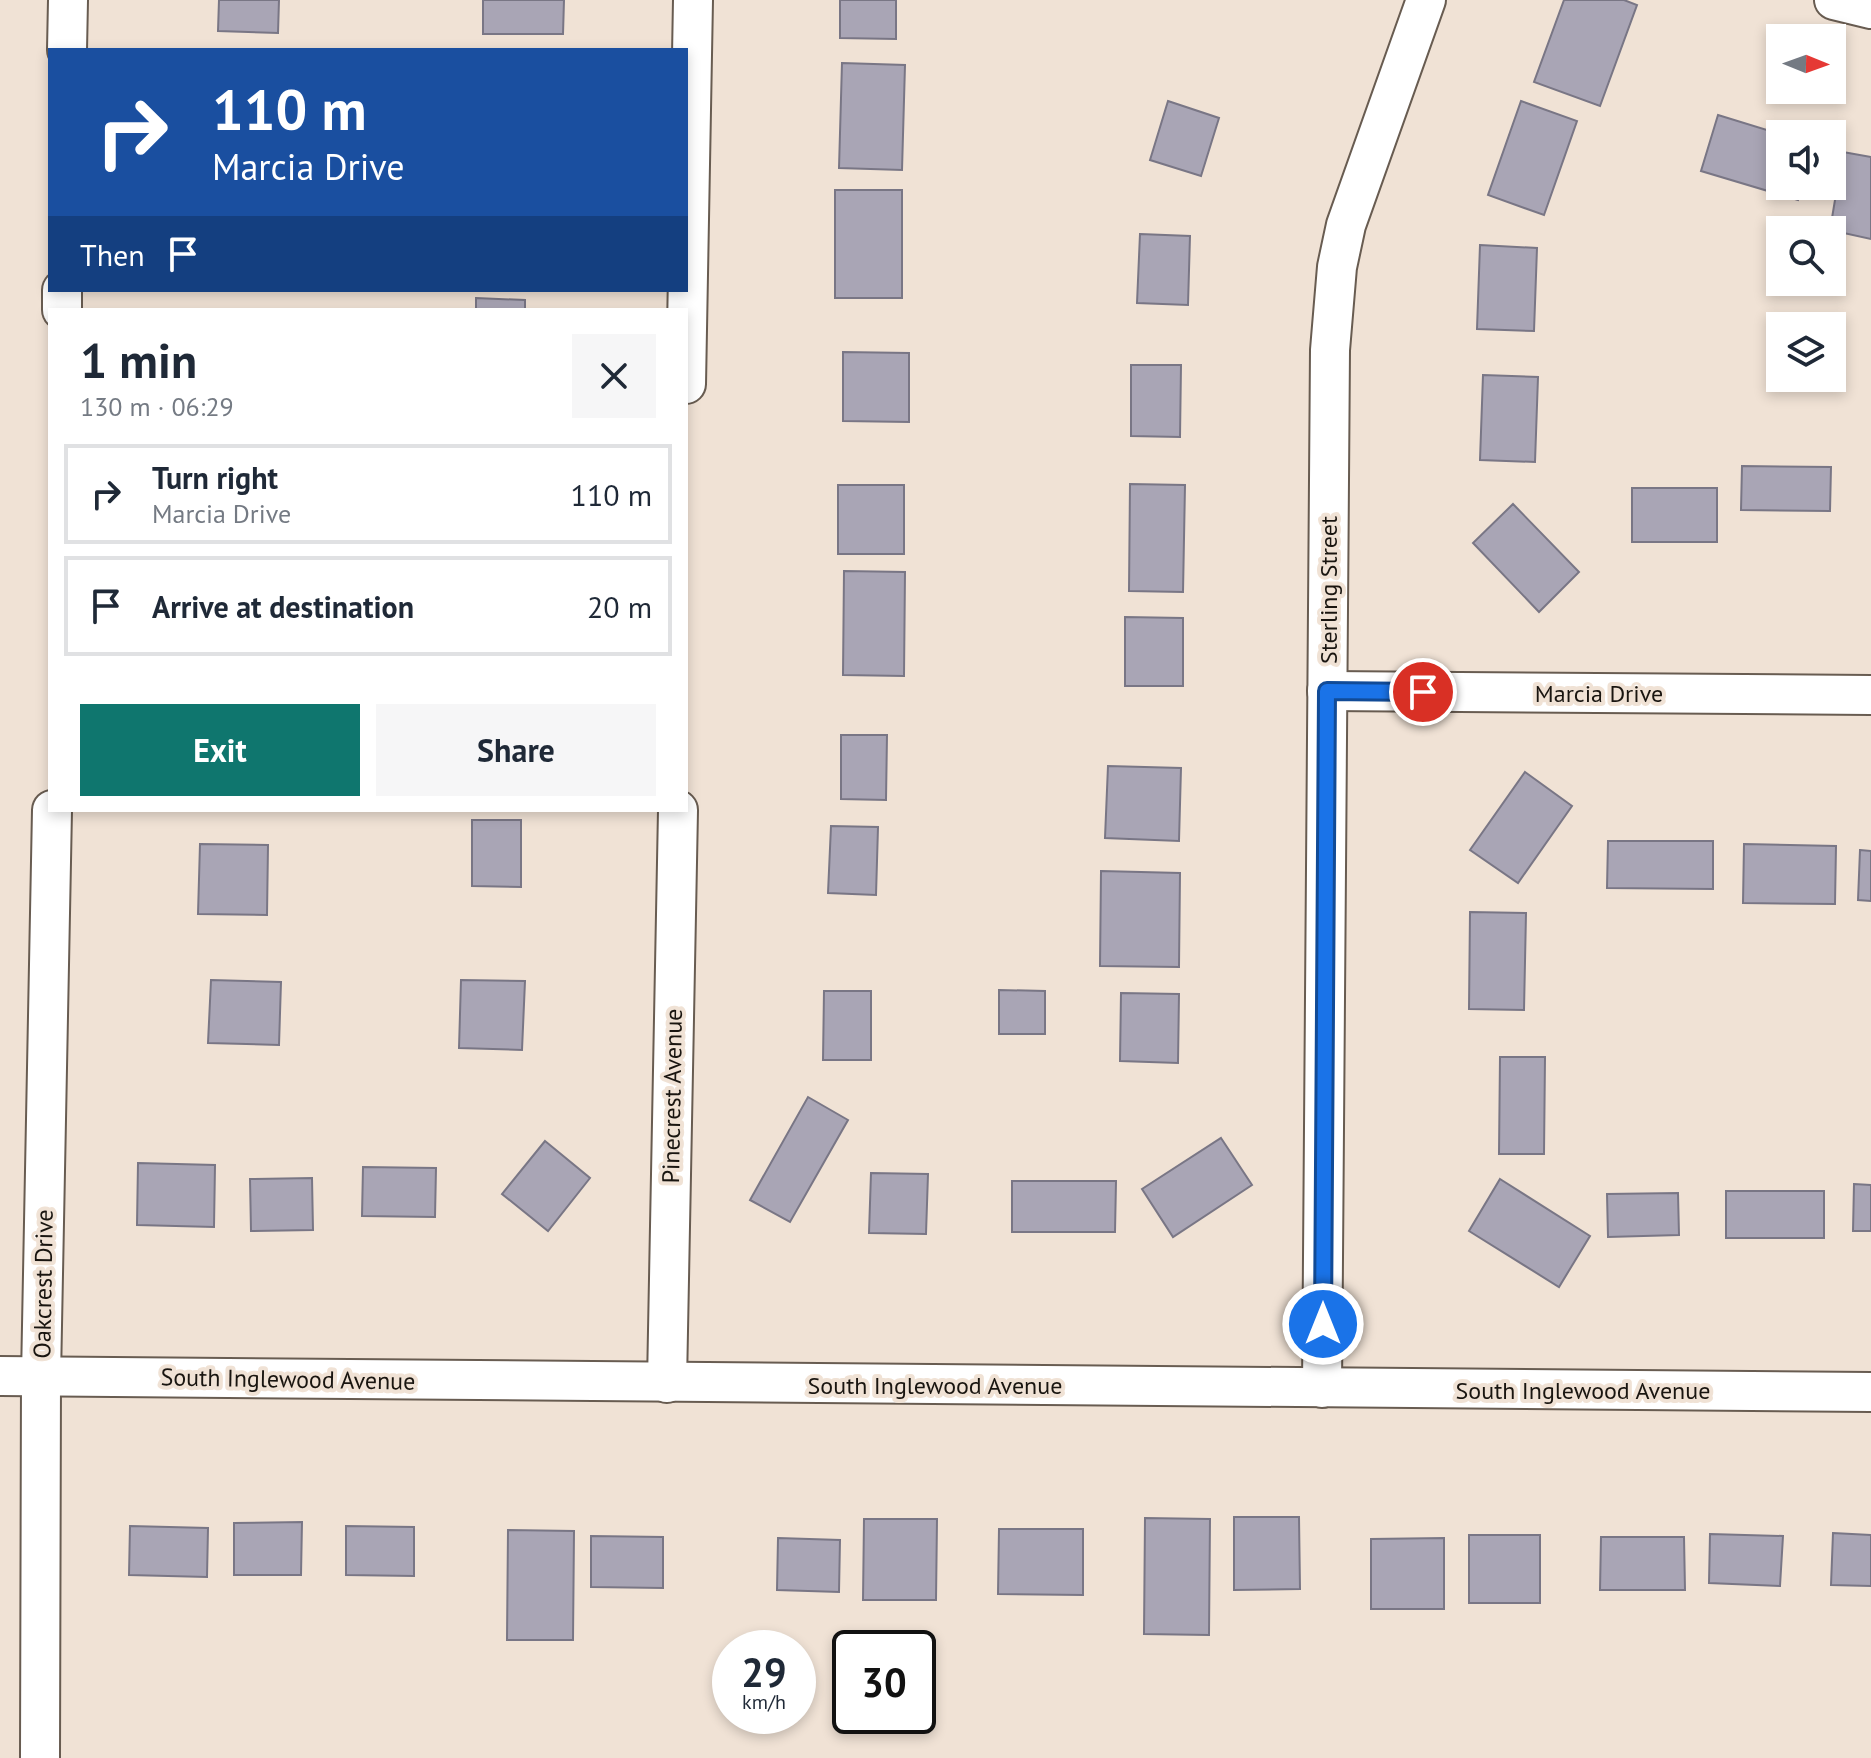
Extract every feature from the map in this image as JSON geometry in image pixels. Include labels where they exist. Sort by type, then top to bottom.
[{"type":"street","points":[[67,48],[68,0]]},
{"type":"street","points":[[688,274],[693,0]]},
{"type":"street","name":"Sterling Street","points":[[1322,1388],[1330,350],[1337,267],[1358,183],[1426,0]]},
{"type":"street","points":[[1834,0],[1871,9]]},
{"type":"street","name":"Marcia Drive","points":[[1327,691],[1871,695]]},
{"type":"street","name":"Oakcrest Drive","points":[[40,1758],[41,1377],[52,812]]},
{"type":"street","name":"Pinecrest Avenue","points":[[667,1383],[678,812]]},
{"type":"street","name":"South Inglewood Avenue","points":[[0,1376],[1871,1392]]},
{"type":"building","points":[[219,0],[279,0],[278,33],[218,31]]},
{"type":"building","points":[[483,0],[564,0],[563,34],[483,34]]},
{"type":"building","points":[[840,0],[896,0],[896,39],[840,38]]},
{"type":"building","points":[[1564,0],[1624,0],[1637,5],[1600,106],[1534,82]]},
{"type":"building","points":[[842,63],[905,65],[902,170],[839,168]]},
{"type":"building","points":[[1168,101],[1219,118],[1201,176],[1150,160]]},
{"type":"building","points":[[1521,101],[1577,121],[1544,215],[1488,195]]},
{"type":"building","points":[[1718,115],[1766,130],[1766,190],[1701,171]]},
{"type":"building","points":[[1846,153],[1871,157],[1871,239],[1846,234],[1846,216],[1832,216],[1835,200],[1846,200]]},
{"type":"building","points":[[835,190],[902,190],[902,298],[835,298]]},
{"type":"building","points":[[1140,234],[1190,236],[1188,305],[1137,303]]},
{"type":"building","points":[[1480,245],[1537,248],[1534,331],[1477,329]]},
{"type":"building","points":[[476,298],[525,300],[525,308],[476,308]]},
{"type":"building","points":[[843,352],[909,353],[909,422],[843,421]]},
{"type":"building","points":[[1131,365],[1181,365],[1180,437],[1131,436]]},
{"type":"building","points":[[1483,375],[1538,377],[1535,462],[1480,460]]},
{"type":"building","points":[[1742,466],[1831,467],[1830,511],[1741,510]]},
{"type":"building","points":[[1130,484],[1185,485],[1183,592],[1129,591]]},
{"type":"building","points":[[838,485],[904,485],[904,554],[838,554]]},
{"type":"building","points":[[1632,488],[1717,488],[1717,542],[1632,542]]},
{"type":"building","points":[[1513,504],[1579,572],[1539,612],[1473,543]]},
{"type":"building","points":[[844,571],[905,572],[904,676],[843,675]]},
{"type":"building","points":[[1125,617],[1183,618],[1183,686],[1125,686]]},
{"type":"building","points":[[841,735],[887,735],[886,800],[841,799]]},
{"type":"building","points":[[1108,766],[1181,768],[1179,841],[1105,838]]},
{"type":"building","points":[[1525,772],[1572,806],[1518,883],[1470,850]]},
{"type":"building","points":[[472,820],[521,820],[521,887],[472,886]]},
{"type":"building","points":[[831,826],[878,827],[876,895],[828,893]]},
{"type":"building","points":[[1608,841],[1713,841],[1713,889],[1607,888]]},
{"type":"building","points":[[200,844],[268,845],[267,915],[198,914]]},
{"type":"building","points":[[1744,844],[1836,846],[1835,904],[1743,903]]},
{"type":"building","points":[[1860,850],[1871,851],[1871,901],[1858,900]]},
{"type":"building","points":[[1101,871],[1180,873],[1179,967],[1100,966]]},
{"type":"building","points":[[1470,912],[1526,913],[1524,1010],[1469,1009]]},
{"type":"building","points":[[211,980],[281,982],[279,1045],[208,1043]]},
{"type":"building","points":[[461,980],[525,981],[522,1050],[459,1048]]},
{"type":"building","points":[[999,990],[1045,991],[1045,1034],[999,1034]]},
{"type":"building","points":[[824,991],[871,991],[871,1060],[823,1060]]},
{"type":"building","points":[[1121,993],[1179,994],[1178,1063],[1120,1061]]},
{"type":"building","points":[[1500,1057],[1545,1057],[1544,1154],[1499,1154]]},
{"type":"building","points":[[808,1097],[848,1120],[790,1222],[750,1200]]},
{"type":"building","points":[[1221,1138],[1252,1185],[1173,1237],[1142,1189]]},
{"type":"building","points":[[545,1141],[590,1178],[548,1231],[502,1194]]},
{"type":"building","points":[[138,1163],[215,1165],[214,1227],[137,1225]]},
{"type":"building","points":[[363,1167],[436,1168],[435,1217],[362,1216]]},
{"type":"building","points":[[871,1173],[928,1174],[926,1234],[869,1233]]},
{"type":"building","points":[[312,1178],[313,1230],[251,1231],[250,1179]]},
{"type":"building","points":[[1500,1179],[1590,1236],[1559,1287],[1469,1231]]},
{"type":"building","points":[[1012,1181],[1116,1181],[1115,1232],[1012,1232]]},
{"type":"building","points":[[1854,1184],[1871,1185],[1871,1231],[1853,1231]]},
{"type":"building","points":[[1726,1191],[1824,1191],[1824,1238],[1726,1238]]},
{"type":"building","points":[[1678,1193],[1679,1235],[1608,1237],[1607,1194]]},
{"type":"building","points":[[1234,1517],[1299,1517],[1300,1589],[1234,1590]]},
{"type":"building","points":[[1145,1518],[1210,1519],[1209,1635],[1144,1634]]},
{"type":"building","points":[[864,1519],[937,1519],[936,1600],[863,1600]]},
{"type":"building","points":[[302,1522],[301,1575],[234,1575],[234,1523]]},
{"type":"building","points":[[130,1526],[208,1528],[207,1577],[129,1575]]},
{"type":"building","points":[[346,1526],[414,1527],[414,1576],[346,1575]]},
{"type":"building","points":[[999,1529],[1083,1529],[1083,1595],[998,1594]]},
{"type":"building","points":[[508,1530],[574,1531],[573,1640],[507,1640]]},
{"type":"building","points":[[1833,1533],[1871,1535],[1871,1586],[1831,1585]]},
{"type":"building","points":[[1710,1534],[1783,1536],[1780,1586],[1709,1583]]},
{"type":"building","points":[[1469,1535],[1540,1535],[1540,1603],[1469,1603]]},
{"type":"building","points":[[591,1536],[663,1537],[663,1588],[591,1587]]},
{"type":"building","points":[[1601,1537],[1684,1537],[1685,1590],[1600,1590]]},
{"type":"building","points":[[778,1538],[840,1540],[839,1592],[777,1590]]},
{"type":"building","points":[[1444,1538],[1444,1609],[1371,1609],[1371,1539]]},
{"type":"route","points":[[1323,1324],[1327,691],[1423,692]]}]
